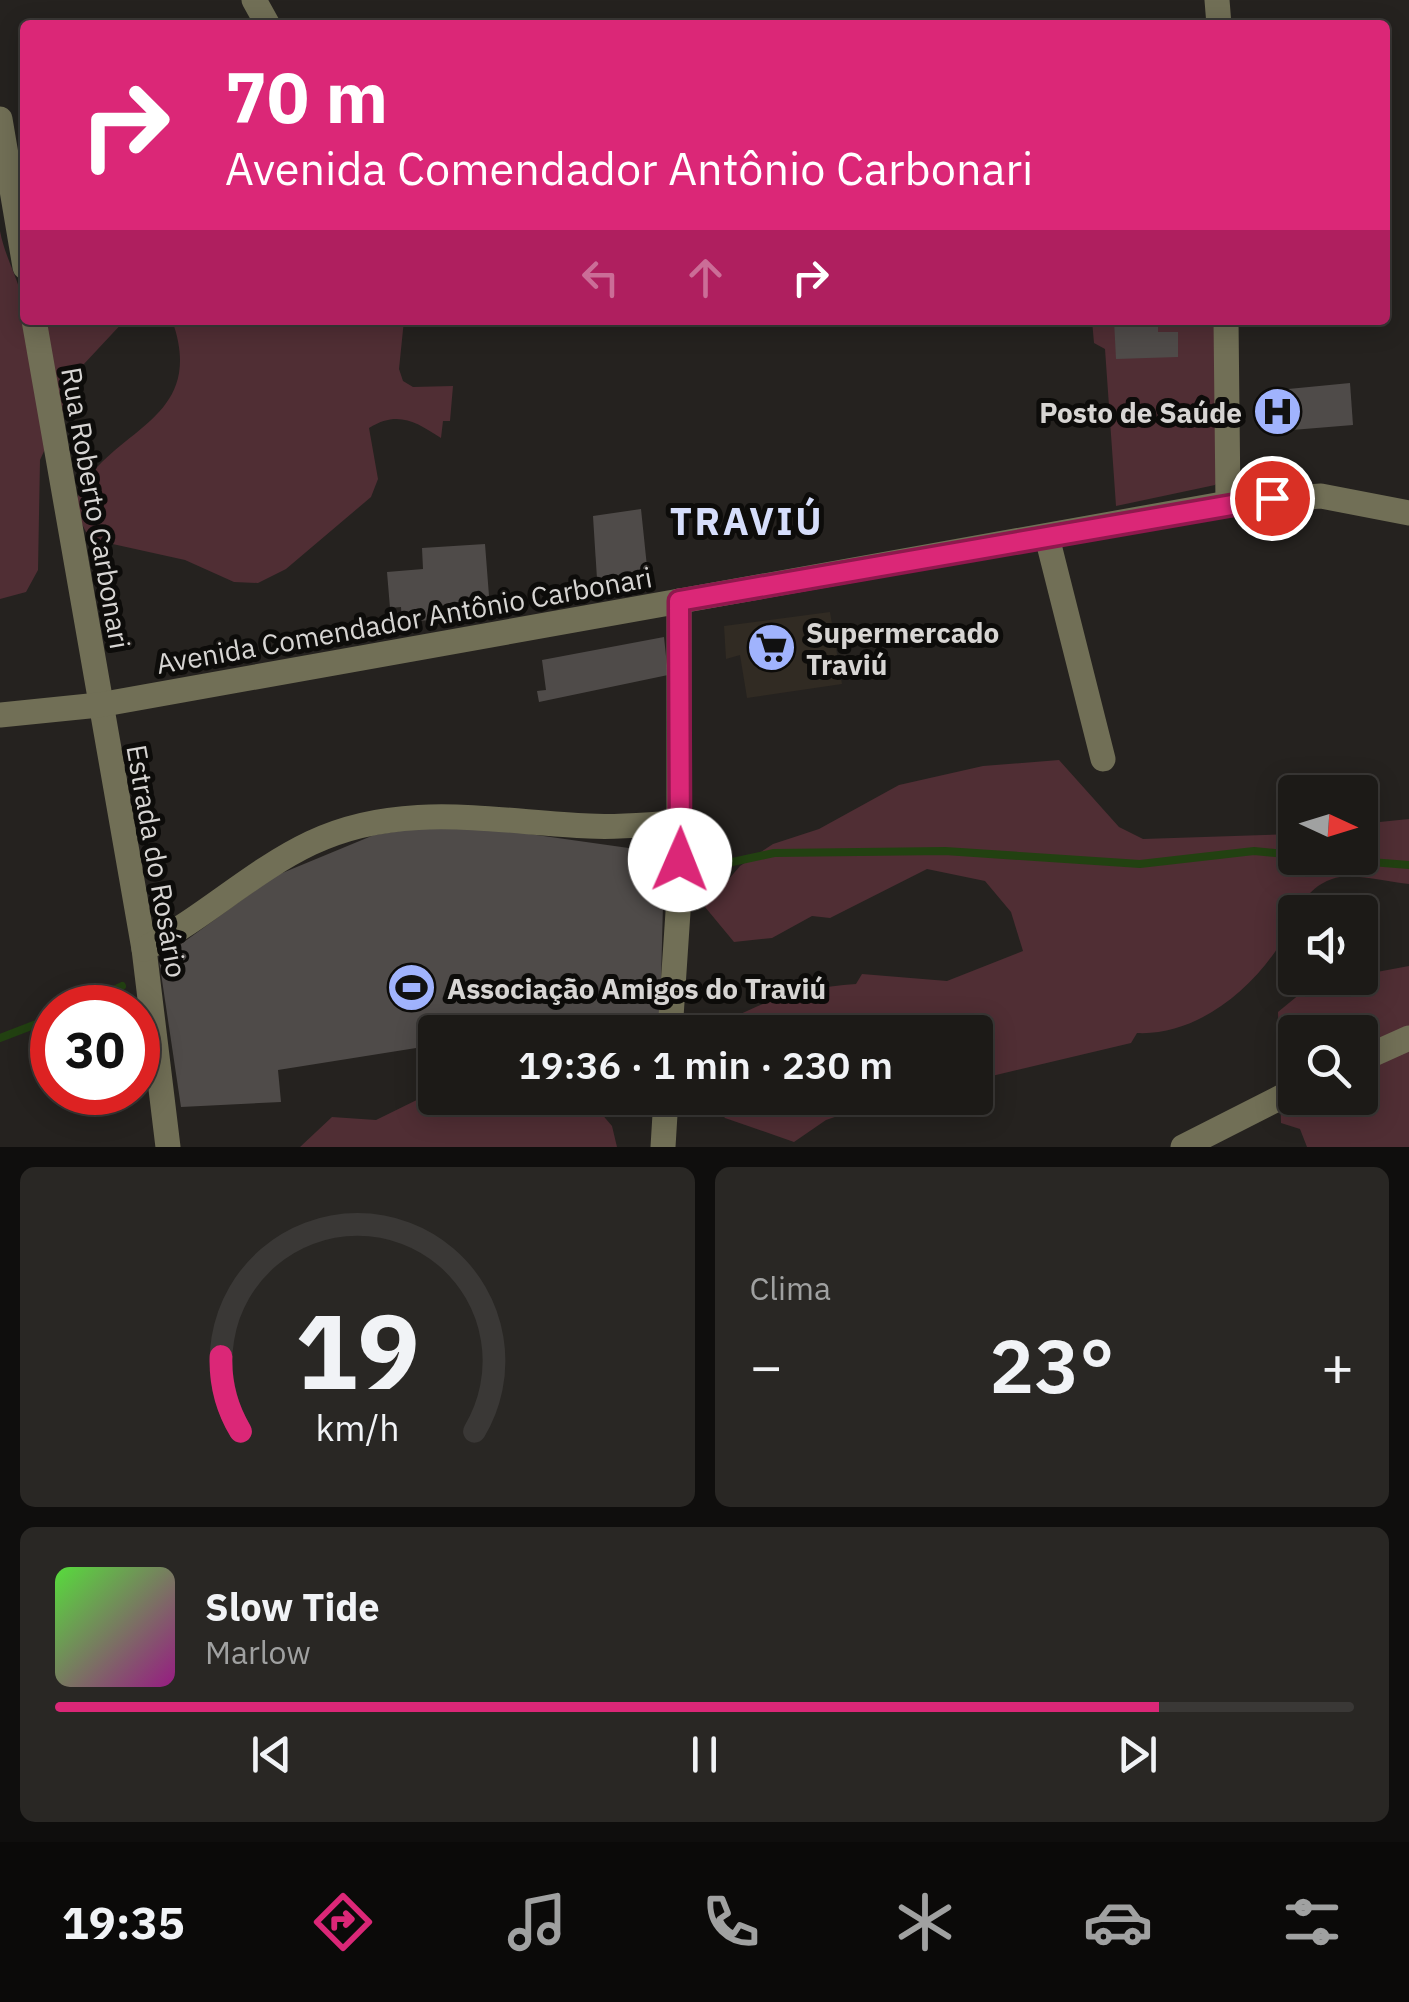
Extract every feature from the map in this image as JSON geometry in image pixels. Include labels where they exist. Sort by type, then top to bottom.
[{"type":"street","points":[[0,119],[20,237]]},
{"type":"street","name":"Rua Roberto Carbonari","points":[[35,325],[99,705]]},
{"type":"street","points":[[1226,325],[1228,503]]},
{"type":"street","name":"Avenida Comendador Antônio Carbonari","points":[[0,711],[99,705],[1228,503],[1320,496],[1409,513]]},
{"type":"street","points":[[1047,536],[1103,759]]},
{"type":"street","points":[[671,1015],[680,824],[679,601]]},
{"type":"street","name":"Estrada do Rosário","points":[[99,705],[144,948],[168,1147]]},
{"type":"street","points":[[144,948],[310,843],[356,826],[410,817],[465,815],[590,826],[680,824]]},
{"type":"street","points":[[1378,1052],[1409,1038]]},
{"type":"street","points":[[1183,1147],[1278,1099]]},
{"type":"street","points":[[662,1147],[665,1115]]},
{"type":"shaded area","points":[[0,231],[20,292],[20,325],[120,325],[83,365],[40,460],[38,570],[26,592],[0,599]]},
{"type":"shaded area","points":[[173,325],[403,325],[399,369],[403,381],[413,387],[453,386],[450,421],[443,421],[441,438],[406,420],[389,420],[369,428],[378,479],[371,497],[286,569],[258,583],[234,582],[185,560],[99,541],[86,532],[74,508],[86,481],[104,460],[164,406],[176,384],[180,356]]},
{"type":"shaded area","points":[[1092,325],[1221,325],[1219,479],[1215,485],[1116,506],[1105,349],[1094,343]]},
{"type":"shaded area","points":[[830,612],[842,684],[747,698],[740,655],[726,659],[724,626]]},
{"type":"shaded area","points":[[1059,760],[1119,827],[1143,839],[1278,835],[1278,875],[1378,875],[1378,822],[1409,819],[1409,884],[1349,877],[1322,883],[1309,895],[1278,895],[1278,947],[1242,990],[1223,1005],[1182,1026],[1137,1033],[1131,1043],[993,1076],[993,1015],[740,1015],[798,993],[856,984],[862,974],[947,981],[1023,951],[1011,912],[985,881],[927,869],[830,918],[812,916],[772,938],[734,942],[705,907],[740,866],[773,844],[819,829],[899,785],[983,766]]},
{"type":"shaded area","points":[[1409,966],[1409,1147],[1307,1147],[1300,1129],[1281,1123],[1281,1115],[1378,1115],[1378,1015],[1278,1012],[1299,995],[1378,995],[1378,972]]},
{"type":"shaded area","points":[[418,1099],[418,1115],[603,1115],[612,1126],[617,1147],[300,1147],[332,1117],[376,1120]]},
{"type":"shaded area","points":[[722,1115],[841,1115],[794,1142]]},
{"type":"building","points":[[1114,325],[1158,325],[1158,332],[1178,332],[1178,357],[1116,359]]},
{"type":"building","points":[[1350,383],[1353,425],[1280,431],[1278,390]]},
{"type":"building","points":[[641,509],[649,586],[598,595],[593,516]]},
{"type":"building","points":[[485,544],[490,609],[475,610],[475,617],[402,622],[401,607],[390,608],[387,572],[423,569],[422,548]]},
{"type":"building","points":[[664,637],[668,675],[539,702],[537,691],[546,690],[542,660]]},
{"type":"building","name":"Associação Amigos do Traviú","points":[[451,823],[657,852],[664,866],[660,1015],[418,1015],[418,1048],[278,1070],[281,1102],[181,1107],[159,960],[275,876],[374,835]]},
{"type":"waterway","points":[[656,869],[677,874],[774,853],[945,851],[1140,864],[1254,851],[1278,853]]},
{"type":"waterway","points":[[1378,863],[1409,865]]},
{"type":"waterway","points":[[0,1038],[30,1026]]},
{"type":"place","name":"Posto de Saúde","points":[[1277,412]]},
{"type":"place","name":"Supermercado Traviú","points":[[771,648]]},
{"type":"place","name":"Associação Amigos do Traviú","points":[[412,988]]},
{"type":"district","name":"TRAVIÚ","points":[[747,520]]},
{"type":"route","points":[[680,860],[679,601],[1272,498]]}]
